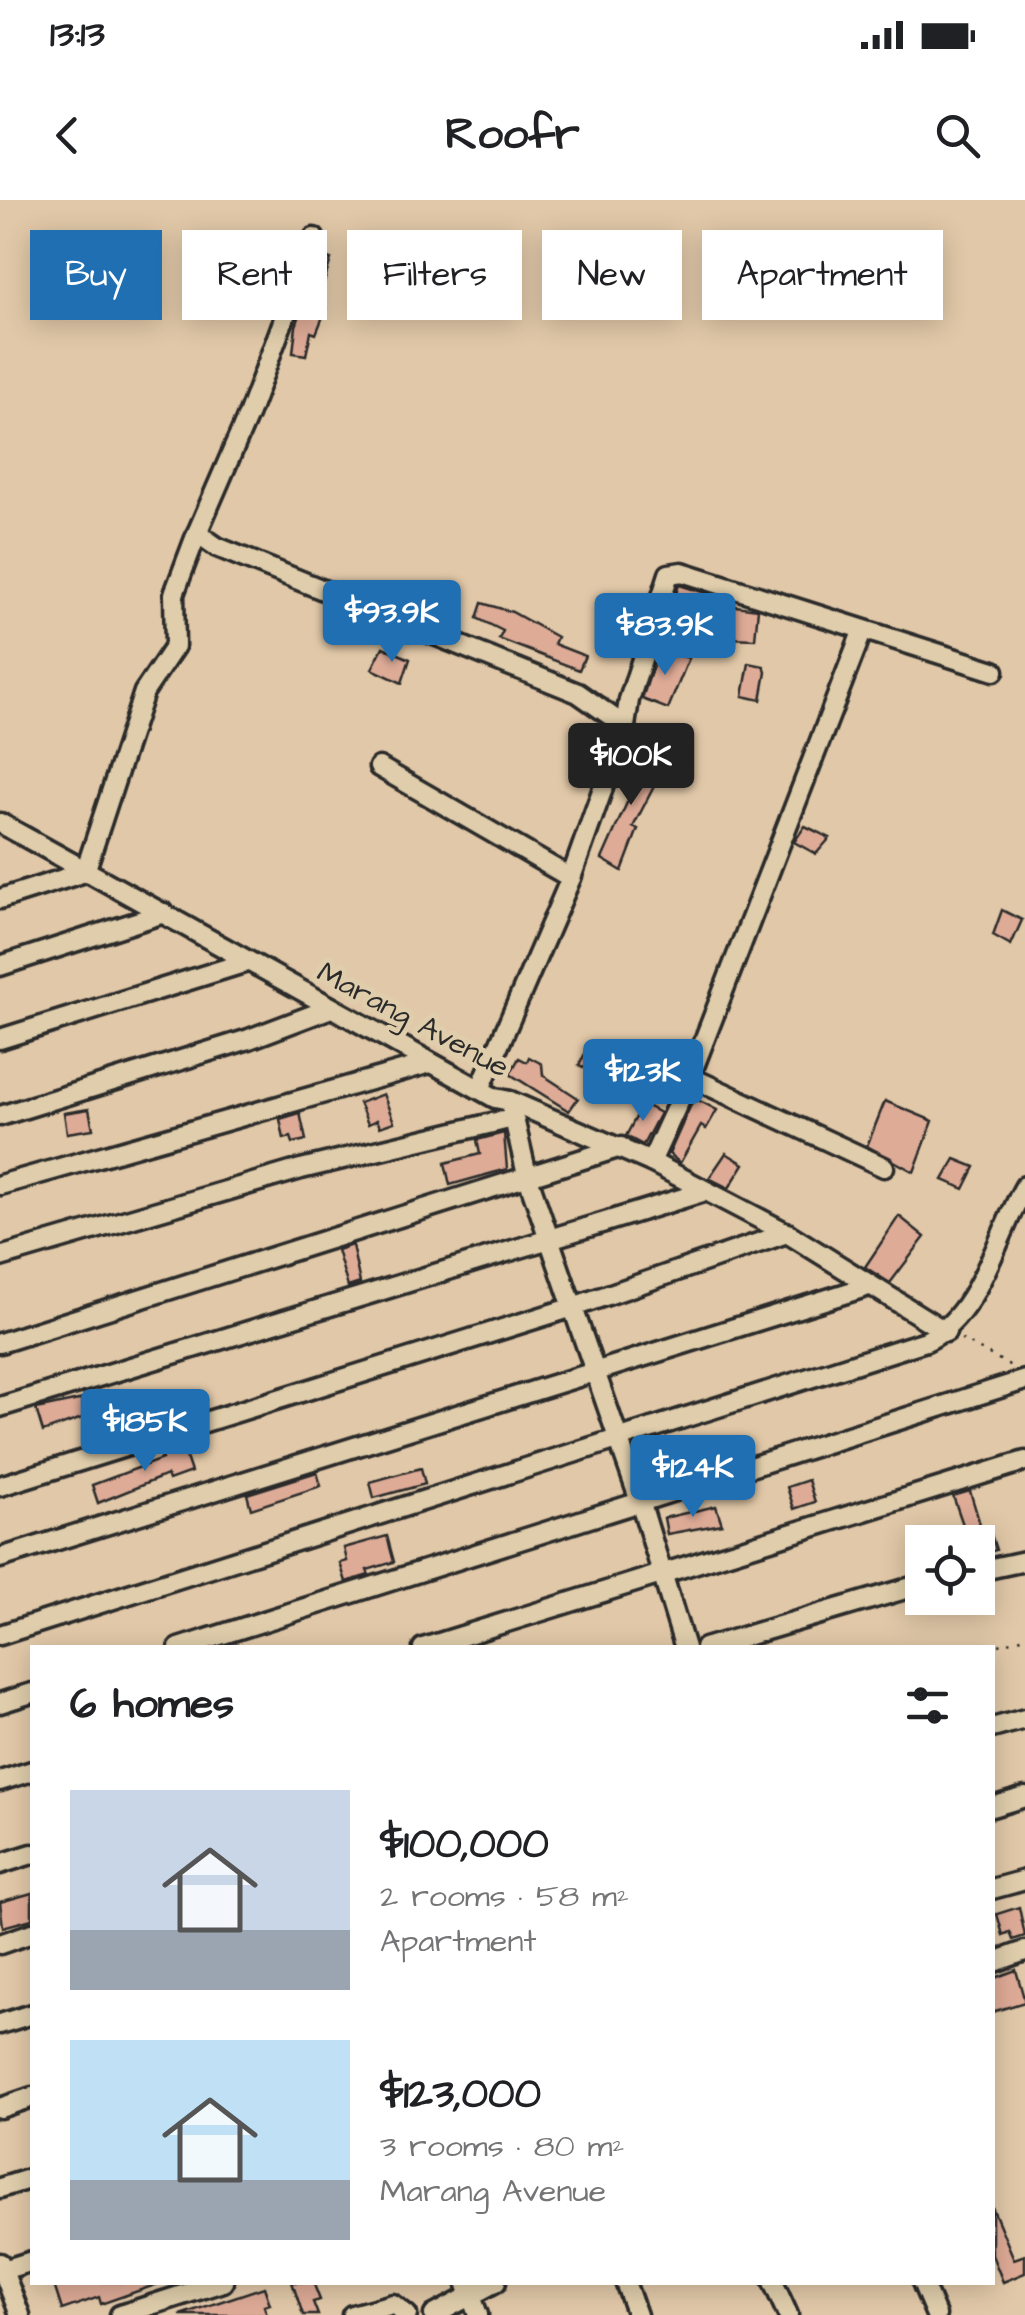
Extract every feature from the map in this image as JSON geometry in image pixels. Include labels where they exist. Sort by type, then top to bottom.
[{"type":"street","points":[[0,899],[85,872],[144,692],[175,646],[174,594],[285,320]]},
{"type":"street","points":[[197,533],[217,547],[578,692],[625,726]]},
{"type":"street","points":[[480,1089],[571,878],[625,726],[629,700],[669,574],[682,572],[994,671]]},
{"type":"street","points":[[651,1162],[690,1077],[862,632]]},
{"type":"street","points":[[379,767],[571,878]]},
{"type":"street","name":"Marang Avenue","points":[[0,823],[512,1110],[570,1308],[641,1504],[683,1645]]},
{"type":"street","points":[[1,962],[164,913]]},
{"type":"street","points":[[0,1040],[248,962]]},
{"type":"street","points":[[0,1116],[248,1039],[331,1008]]},
{"type":"street","points":[[0,1185],[430,1063]]},
{"type":"street","points":[[690,1077],[884,1167]]},
{"type":"street","points":[[0,1257],[512,1110],[621,1147],[651,1162],[787,1234],[946,1332]]},
{"type":"street","points":[[0,1343],[621,1147]]},
{"type":"street","points":[[0,1635],[946,1332],[1025,1186]]},
{"type":"street","points":[[0,1407],[703,1192]]},
{"type":"street","points":[[0,1486],[570,1308],[787,1234]]},
{"type":"street","points":[[0,1558],[868,1286]]},
{"type":"street","points":[[190,1645],[641,1504],[1025,1376]]},
{"type":"street","points":[[432,1645],[1025,1462]]},
{"type":"street","points":[[995,1567],[1025,1560]]},
{"type":"street","points":[[715,1645],[905,1589]]},
{"type":"street","points":[[0,1704],[30,1694]]},
{"type":"street","points":[[995,1727],[1025,1718]]},
{"type":"street","points":[[0,1781],[30,1772]]},
{"type":"street","points":[[995,1806],[1025,1797]]},
{"type":"street","points":[[0,1864],[30,1855]]},
{"type":"street","points":[[995,1888],[1025,1880]]},
{"type":"street","points":[[0,1944],[30,1935]]},
{"type":"street","points":[[995,1962],[1025,1952]]},
{"type":"street","points":[[0,2024],[30,2015]]},
{"type":"street","points":[[0,2108],[30,2099]]},
{"type":"street","points":[[0,2188],[30,2179]]},
{"type":"street","points":[[20,2315],[1,2268],[30,2261]]},
{"type":"street","points":[[120,2315],[214,2285]]},
{"type":"street","points":[[626,2285],[637,2315]]},
{"type":"street","points":[[773,2285],[788,2315]]},
{"type":"street","points":[[923,2285],[936,2315]]},
{"type":"street","points":[[434,2315],[468,2289],[478,2315]]},
{"type":"street","points":[[352,2315],[393,2304],[407,2315]]},
{"type":"path","points":[[946,1332],[1025,1376]]},
{"type":"path","points":[[995,1646],[1025,1637]]},
{"type":"building","points":[[298,320],[322,320],[316,334],[311,332],[306,355],[293,353]]},
{"type":"building","points":[[679,585],[722,598],[720,604],[758,609],[755,639],[727,638],[670,611]]},
{"type":"building","points":[[482,603],[512,612],[557,637],[554,644],[585,656],[579,670],[499,639],[503,631],[477,618]]},
{"type":"building","points":[[383,647],[410,659],[402,683],[372,669]]},
{"type":"building","points":[[658,650],[689,658],[668,709],[642,699]]},
{"type":"building","points":[[749,663],[764,666],[766,672],[761,700],[743,696]]},
{"type":"building","points":[[628,756],[664,767],[633,827],[638,829],[622,871],[602,859],[633,789],[618,784]]},
{"type":"building","points":[[805,826],[830,838],[816,854],[794,842]]},
{"type":"building","points":[[1002,910],[1022,920],[1011,945],[993,935]]},
{"type":"building","points":[[609,1044],[666,1074],[649,1102],[579,1065],[588,1048],[602,1057]]},
{"type":"building","points":[[529,1057],[542,1064],[543,1075],[578,1098],[569,1111],[510,1074],[519,1058],[527,1062]]},
{"type":"building","points":[[383,1094],[394,1122],[380,1127],[377,1120],[368,1124],[359,1103]]},
{"type":"building","points":[[694,1098],[717,1110],[706,1129],[701,1126],[680,1163],[669,1154]]},
{"type":"building","points":[[885,1101],[933,1121],[914,1172],[867,1146]]},
{"type":"building","points":[[643,1104],[660,1113],[643,1145],[626,1136]]},
{"type":"building","points":[[89,1109],[93,1129],[67,1133],[64,1113]]},
{"type":"building","points":[[300,1113],[306,1140],[293,1143],[291,1137],[284,1139],[280,1119]]},
{"type":"building","points":[[504,1133],[507,1169],[450,1185],[445,1163],[480,1154],[477,1140]]},
{"type":"building","points":[[726,1153],[744,1164],[729,1188],[709,1178]]},
{"type":"building","points":[[955,1159],[975,1167],[964,1189],[943,1180]]},
{"type":"building","points":[[899,1216],[925,1237],[890,1283],[865,1267]]},
{"type":"building","points":[[352,1245],[360,1283],[348,1287],[337,1250]]},
{"type":"building","points":[[93,1397],[108,1439],[91,1443],[85,1417],[43,1432],[36,1409]]},
{"type":"building","points":[[653,1441],[662,1467],[643,1473],[634,1447]]},
{"type":"building","points":[[181,1443],[191,1472],[169,1480],[167,1475],[98,1503],[92,1485],[162,1459],[159,1451]]},
{"type":"building","points":[[421,1468],[425,1484],[374,1498],[370,1482]]},
{"type":"building","points":[[317,1472],[321,1486],[251,1509],[247,1494]]},
{"type":"building","points":[[808,1480],[815,1502],[794,1509],[787,1487]]},
{"type":"building","points":[[970,1491],[980,1525],[963,1525],[953,1496]]},
{"type":"building","points":[[716,1506],[722,1524],[667,1534],[664,1518]]},
{"type":"building","points":[[387,1536],[394,1562],[346,1582],[340,1563],[347,1561],[344,1548]]},
{"type":"building","points":[[30,1894],[30,1920],[3,1927],[0,1902]]},
{"type":"building","points":[[1019,1907],[1025,1936],[1013,1940],[1010,1932],[1003,1935],[997,1914]]},
{"type":"building","points":[[1016,1970],[1025,2002],[995,2011],[995,1978]]},
{"type":"building","points":[[995,2214],[1014,2259],[1025,2255],[1025,2273],[1003,2282],[995,2262]]},
{"type":"building","points":[[54,2285],[155,2285],[101,2304],[99,2297],[62,2310]]},
{"type":"building","points":[[293,2285],[314,2285],[320,2300],[313,2302],[318,2315],[303,2315]]},
{"type":"building","points":[[264,2287],[270,2304],[264,2306],[267,2315],[180,2315]]}]
